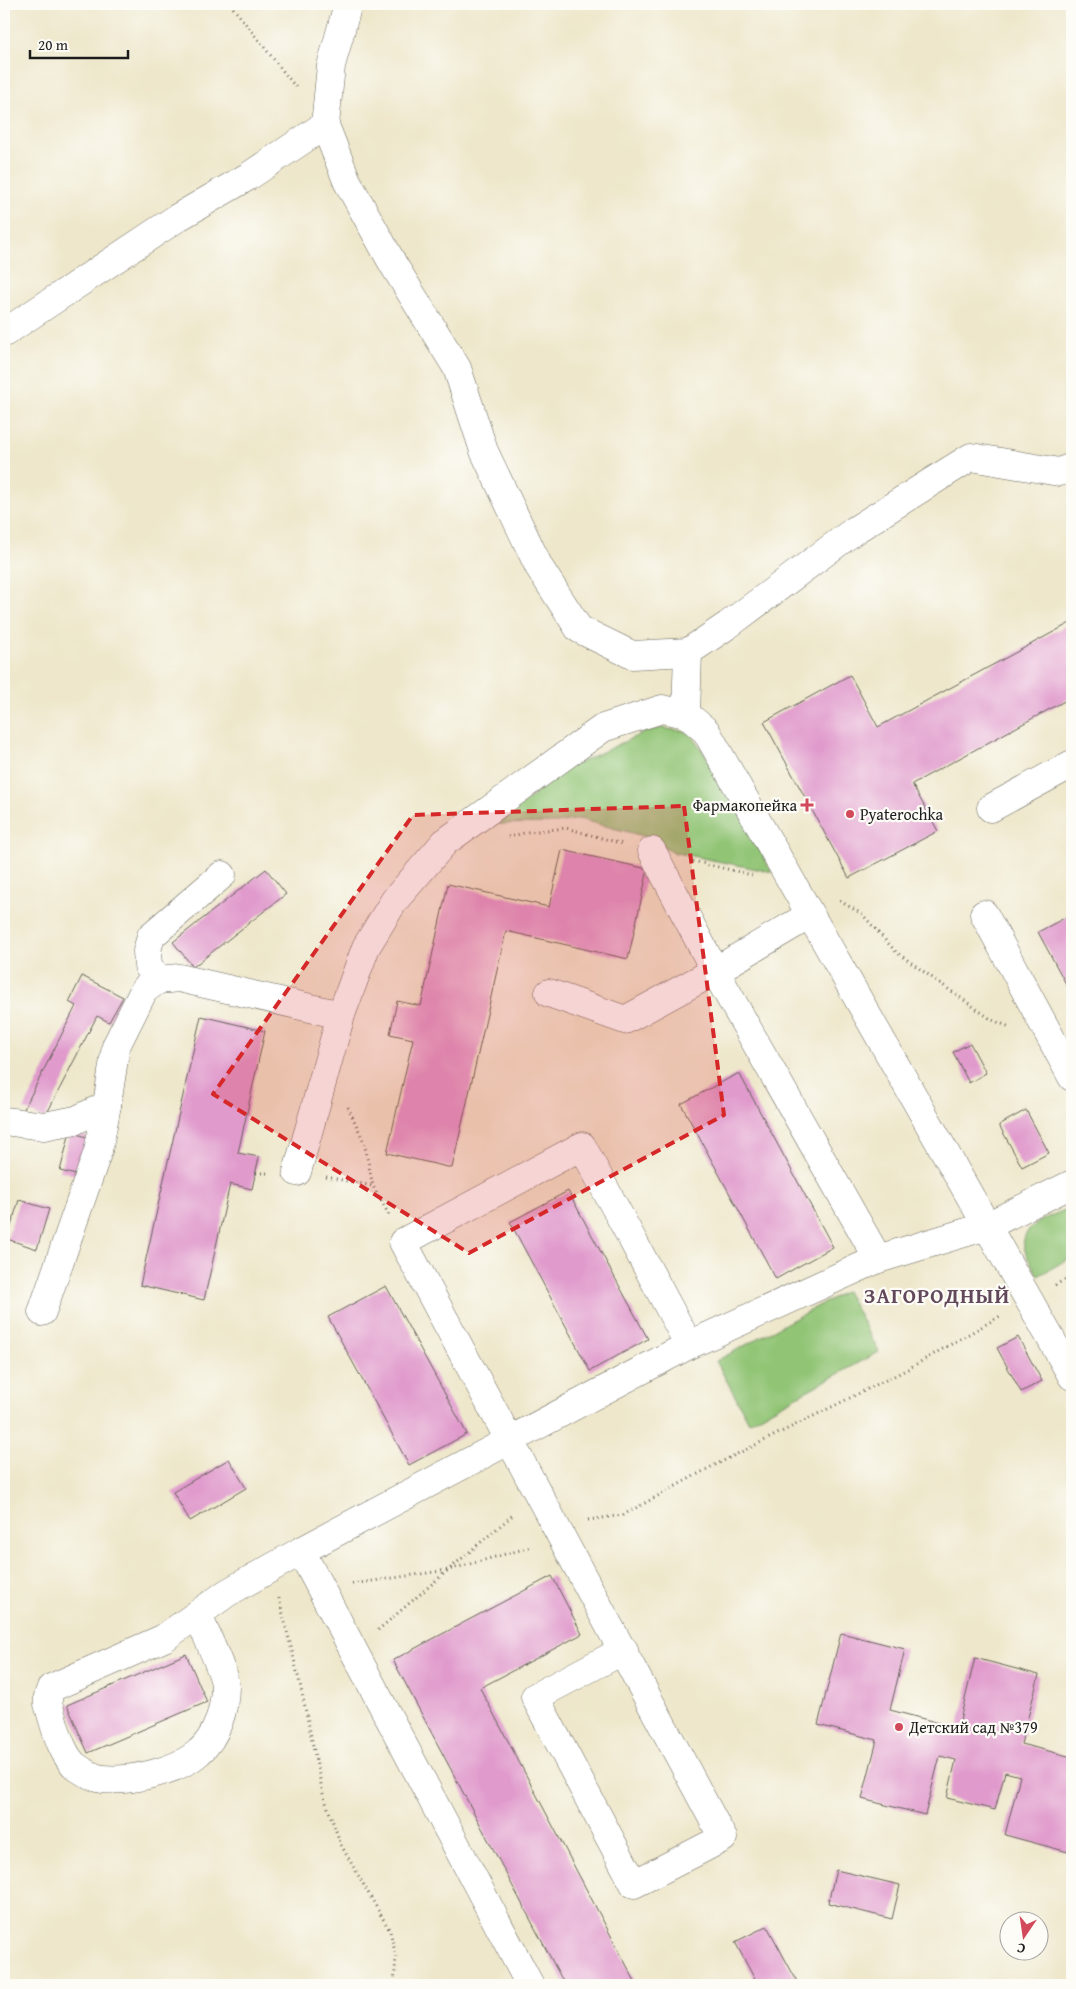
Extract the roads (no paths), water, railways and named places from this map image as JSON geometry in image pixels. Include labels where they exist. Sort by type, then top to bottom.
[{"type":"street","points":[[346,4],[346,11],[331,66],[325,125],[347,181],[393,264],[457,368],[484,451],[538,567],[579,629],[632,655],[688,652],[728,626],[855,530],[971,457],[1058,472],[1072,467]]},
{"type":"street","points":[[4,333],[177,218],[249,176],[325,125]]},
{"type":"street","points":[[686,714],[688,652]]},
{"type":"street","points":[[297,1172],[341,1015],[366,947],[394,901],[445,842],[603,728],[662,709],[686,714],[706,731],[1072,1376]]},
{"type":"street","points":[[991,808],[1072,764]]},
{"type":"street","points":[[652,851],[714,971],[878,1259]]},
{"type":"street","points":[[158,980],[148,966],[147,951],[151,936],[222,875]]},
{"type":"street","points":[[984,914],[1072,1077]]},
{"type":"street","points":[[549,993],[625,1020],[810,915]]},
{"type":"street","points":[[42,1312],[98,1151],[116,1046],[144,990],[158,980],[179,978],[341,1015]]},
{"type":"street","points":[[4,1121],[44,1126],[76,1120],[107,1105]]},
{"type":"street","points":[[624,1650],[535,1697],[634,1884],[723,1838],[624,1650],[404,1242],[582,1146],[689,1345]]},
{"type":"street","points":[[198,1616],[225,1683],[224,1701],[216,1730],[200,1752],[178,1766],[128,1779],[100,1779],[77,1768],[63,1750],[48,1704],[51,1688],[164,1638],[198,1616],[227,1593],[301,1551],[689,1345],[878,1259],[987,1226],[1072,1184]]},
{"type":"street","points":[[301,1551],[530,1985]]},
{"type":"place","name":"Фармакопейка","points":[[807,805]]},
{"type":"place","name":"Pyaterochka","points":[[850,814]]},
{"type":"place","name":"Детский сад №379","points":[[899,1727]]},
{"type":"district","name":"ЗАГОРОДНЫЙ","points":[[937,1295]]}]
